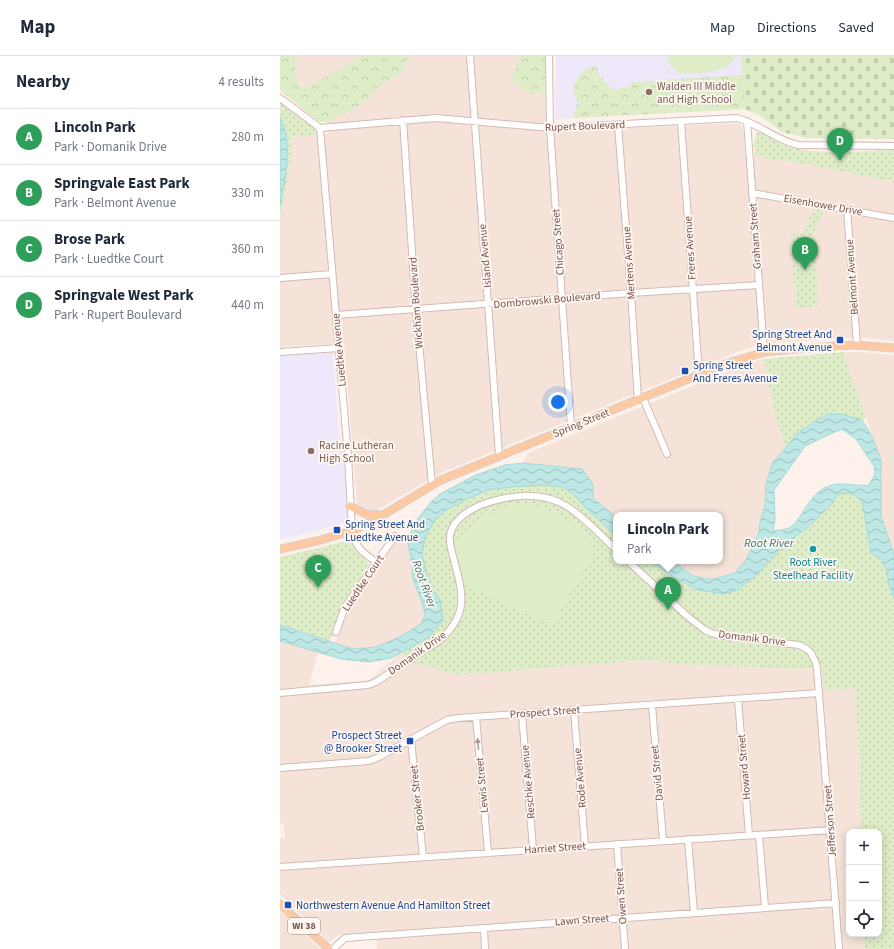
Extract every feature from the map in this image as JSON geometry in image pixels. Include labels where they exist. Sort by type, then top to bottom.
[{"type":"main road","name":"Spring Street","points":[[280,549],[317,541],[352,531],[383,515],[432,485],[499,456],[725,364],[764,352],[857,345],[894,348]]},
{"type":"main road","points":[[350,506],[366,514],[383,515]]},
{"type":"main road","name":"WI 38","points":[[280,904],[329,949]]},
{"type":"street","name":"Island Avenue","points":[[470,56],[499,456]]},
{"type":"street","name":"Chicago Street","points":[[549,56],[550,128],[571,427]]},
{"type":"street","points":[[280,98],[320,128]]},
{"type":"street","name":"Rupert Boulevard","points":[[320,128],[436,118],[550,128],[737,118],[747,121],[784,140],[798,145],[894,146]]},
{"type":"street","name":"Wickham Boulevard","points":[[403,120],[416,310],[432,485]]},
{"type":"street","name":"Graham Street","points":[[747,121],[764,352]]},
{"type":"street","name":"Freres Avenue","points":[[681,122],[699,375]]},
{"type":"street","name":"Mertens Avenue","points":[[618,125],[641,399],[668,454]]},
{"type":"street","name":"Luedtke Avenue","points":[[320,128],[348,456],[352,531],[359,549],[376,562]]},
{"type":"street","name":"Eisenhower Drive","points":[[752,193],[894,218]]},
{"type":"street","name":"Belmont Avenue","points":[[847,209],[857,345]]},
{"type":"street","points":[[280,278],[332,274]]},
{"type":"street","name":"Dombrowski Boulevard","points":[[336,315],[759,285]]},
{"type":"street","points":[[280,352],[339,348]]},
{"type":"street","name":"Domanik Drive","points":[[280,693],[368,685],[376,682],[440,640],[457,621],[462,600],[461,588],[451,547],[450,536],[455,525],[463,515],[472,509],[514,496],[529,495],[543,497],[567,507],[613,547]]},
{"type":"street","name":"Luedtke Court","points":[[336,632],[345,607],[395,536]]},
{"type":"street","name":"Domanik Drive","points":[[631,564],[687,616],[711,633],[731,637],[793,644],[807,649],[814,657],[816,663],[819,693]]},
{"type":"street","name":"Prospect Street","points":[[280,768],[368,761],[377,758],[447,720],[458,718],[819,693]]},
{"type":"street","name":"Jefferson Street","points":[[819,693],[831,830],[839,949]]},
{"type":"street","name":"Howard Street","points":[[738,699],[749,835]]},
{"type":"street","name":"David Street","points":[[652,705],[663,841]]},
{"type":"street","name":"Rode Avenue","points":[[574,710],[585,846]]},
{"type":"street","name":"Reschke Avenue","points":[[522,714],[533,849]]},
{"type":"street","name":"Lewis Street","points":[[476,717],[488,852]]},
{"type":"street","name":"Brooker Street","points":[[411,740],[423,857]]},
{"type":"street","name":"Harriet Street","points":[[280,867],[831,830]]},
{"type":"street","points":[[759,835],[765,907]]},
{"type":"street","points":[[688,839],[694,913]]},
{"type":"street","name":"Owen Street","points":[[617,844],[625,949]]},
{"type":"street","name":"Lawn Street","points":[[333,949],[345,938],[836,903]]},
{"type":"street","points":[[484,928],[485,949]]},
{"type":"shaded area","points":[[280,56],[545,56],[546,132],[738,123],[743,127],[745,156],[755,156],[816,166],[894,182],[894,341],[865,338],[840,338],[775,343],[742,350],[443,472],[377,510],[361,509],[357,506],[344,343],[280,347],[280,222],[292,154],[290,137],[328,134],[327,122],[318,121],[280,90]]},
{"type":"shaded area","name":"Walden III Middle and High School","points":[[556,56],[741,56],[745,109],[555,119]]},
{"type":"shaded area","name":"Racine Lutheran High School","points":[[333,352],[340,442],[344,460],[347,521],[321,530],[280,539],[280,356]]},
{"type":"shaded area","points":[[843,352],[894,355],[894,555],[881,516],[881,460]]},
{"type":"shaded area","points":[[764,359],[775,416],[786,447],[773,462],[766,483],[765,506],[756,539],[746,560],[735,573],[714,579],[708,579],[693,576],[676,564],[723,564],[723,512],[613,512],[613,515],[593,498],[593,484],[582,469],[523,463],[528,453],[744,365]]},
{"type":"shaded area","points":[[400,536],[408,543],[412,564],[412,576],[423,605],[425,615],[421,624],[400,637],[376,647],[353,649],[335,643],[345,617],[367,582]]},
{"type":"shaded area","points":[[280,641],[318,652],[309,685],[369,680],[402,652],[413,663],[459,675],[646,660],[692,665],[797,669],[822,667],[855,688],[861,829],[846,829],[846,937],[864,937],[865,949],[377,949],[376,932],[339,935],[329,942],[280,894],[280,838],[285,838],[283,823],[280,823]]},
{"type":"shaded area","points":[[280,911],[286,916],[320,949],[280,949]]},
{"type":"green space","points":[[280,56],[295,56],[296,77],[297,81],[302,87],[310,85],[350,64],[361,56],[409,56],[401,75],[386,81],[366,102],[327,122],[318,121],[280,90]]},
{"type":"green space","points":[[521,56],[545,56],[545,93],[527,94],[511,79]]},
{"type":"green space","points":[[667,56],[736,56],[730,65],[725,68],[690,74],[679,73],[674,70],[669,64]]},
{"type":"green space","points":[[741,56],[894,56],[894,139],[807,138],[782,132],[761,116],[745,109]]},
{"type":"green space","points":[[780,56],[807,138],[782,132],[761,116],[745,109],[573,118],[577,103],[573,89],[580,73],[596,65],[599,75],[613,90],[631,86],[631,82],[742,75],[768,89]]},
{"type":"green space","points":[[280,102],[307,122],[318,135],[290,137],[292,154],[280,222],[280,206],[288,160],[284,125],[280,117]]},
{"type":"green space","points":[[760,131],[783,145],[812,151],[840,152],[894,150],[894,182],[816,166],[755,156],[754,141],[757,132]]},
{"type":"green space","points":[[814,208],[824,210],[814,232],[818,306],[796,308],[791,233],[803,234]]},
{"type":"green space","points":[[843,352],[866,418],[862,420],[841,414],[799,432],[786,447],[775,416],[764,359]]},
{"type":"green space","points":[[543,485],[562,487],[573,494],[613,533],[613,564],[654,564],[675,578],[699,590],[724,594],[738,590],[757,574],[786,543],[806,529],[832,504],[838,494],[850,493],[862,501],[871,553],[881,559],[887,572],[889,586],[894,598],[894,949],[865,949],[864,937],[882,937],[882,829],[861,829],[855,688],[824,690],[822,667],[797,669],[692,665],[646,660],[459,675],[413,663],[402,652],[428,638],[440,600],[431,587],[422,555],[425,537],[435,520],[448,509],[488,490]]},
{"type":"green space","points":[[526,504],[548,510],[566,519],[582,533],[596,550],[554,621],[547,623],[465,585],[456,551],[455,539],[461,538],[470,532],[484,517],[502,509]]},
{"type":"green space","points":[[351,541],[357,552],[369,563],[345,607],[336,632],[329,641],[280,625],[280,557]]},
{"type":"water","points":[[280,117],[287,139],[287,161],[280,206]]},
{"type":"water","name":"Root River","points":[[829,414],[841,414],[862,420],[872,436],[881,460],[881,516],[894,555],[894,598],[889,586],[887,572],[881,559],[871,553],[862,501],[850,493],[838,494],[832,504],[806,529],[786,543],[757,574],[738,590],[724,594],[699,590],[675,578],[654,564],[676,564],[693,576],[708,579],[714,579],[735,573],[746,560],[759,532],[760,522],[765,506],[766,483],[773,462],[799,432],[815,421]],"holes":[[[842,429],[856,439],[874,466],[875,474],[869,485],[839,484],[829,486],[811,500],[794,524],[787,529],[773,531],[775,520],[774,490],[805,446]]]},
{"type":"water","name":"Root River","points":[[523,463],[582,469],[593,484],[593,498],[613,515],[613,533],[573,494],[562,487],[543,485],[488,490],[448,509],[435,520],[425,537],[422,555],[431,587],[440,600],[443,620],[428,638],[391,658],[369,662],[341,659],[280,641],[280,625],[353,649],[376,647],[400,637],[421,624],[425,615],[423,605],[412,576],[412,564],[408,543],[409,535],[419,517],[431,502],[440,494],[476,475],[505,465]]},
{"type":"place","name":"Walden III Middle and High School","points":[[649,92]]},
{"type":"place","name":"Springvale West Park","points":[[840,161]]},
{"type":"place","name":"Springvale East Park","points":[[805,270]]},
{"type":"place","name":"Spring Street And Belmont Avenue","points":[[840,340]]},
{"type":"place","name":"Spring Street And Freres Avenue","points":[[685,371]]},
{"type":"place","name":"Racine Lutheran High School","points":[[311,451]]},
{"type":"place","name":"Spring Street And Luedtke Avenue","points":[[337,530]]},
{"type":"place","name":"Root River Steelhead Facility","points":[[813,549]]},
{"type":"place","name":"Brose Park","points":[[318,588]]},
{"type":"place","name":"Lincoln Park","points":[[668,610]]},
{"type":"place","name":"Prospect Street @ Brooker Street","points":[[410,741]]},
{"type":"place","name":"Northwestern Avenue And Hamilton Street","points":[[288,905]]}]
